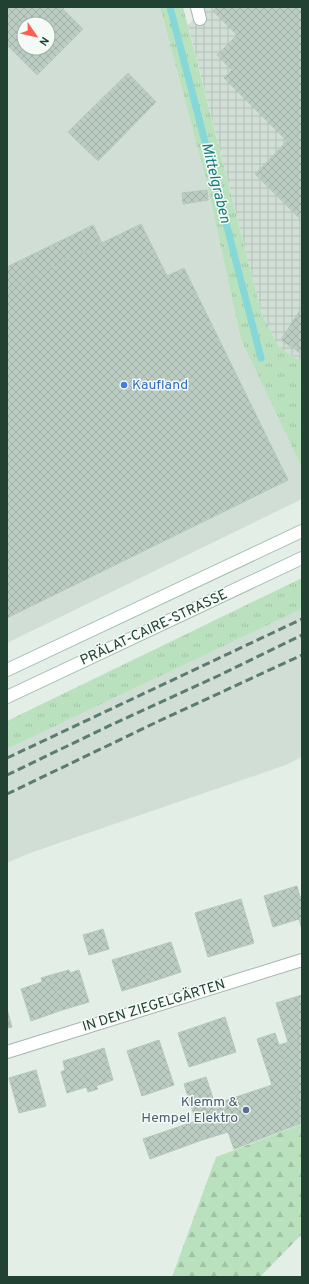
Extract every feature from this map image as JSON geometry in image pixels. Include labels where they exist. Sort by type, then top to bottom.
[{"type":"street","name":"PRÄLAT-CAIRE-STRASSE","points":[[7,670],[302,531]]},
{"type":"street","name":"PRÄLAT-CAIRE-STRASSE","points":[[7,697],[302,558]]},
{"type":"street","name":"IN DEN ZIEGELGÄRTEN","points":[[7,1052],[302,960]]},
{"type":"shaded area","name":"Kaufland","points":[[7,7],[160,7],[207,184],[241,340],[302,468],[302,499],[7,643]]},
{"type":"shaded area","points":[[206,7],[302,7],[302,362],[279,347],[262,315],[188,25]]},
{"type":"shaded area","points":[[302,609],[302,757],[286,765],[30,853],[7,863],[7,749]]},
{"type":"green space","points":[[160,7],[183,7],[262,315],[279,347],[302,362],[302,468],[241,340],[207,184]]},
{"type":"green space","points":[[302,578],[302,609],[7,749],[7,721]]},
{"type":"green space","points":[[302,1124],[302,1234],[260,1277],[172,1277],[216,1157]]},
{"type":"building","points":[[7,7],[65,7],[63,9],[83,29],[56,56],[56,16],[16,16],[16,54],[7,45]]},
{"type":"building","points":[[217,7],[302,7],[302,126],[287,141],[224,78],[232,70],[217,55],[237,35],[213,11]]},
{"type":"building","points":[[18,56],[56,56],[37,75]]},
{"type":"building","points":[[128,73],[156,102],[98,161],[68,132]]},
{"type":"building","points":[[302,126],[302,221],[255,174]]},
{"type":"building","points":[[207,190],[208,200],[183,204],[182,193]]},
{"type":"building","name":"Kaufland","points":[[141,224],[167,276],[184,268],[288,480],[7,618],[7,289]]},
{"type":"building","points":[[93,225],[102,243],[7,289],[7,267]]},
{"type":"building","points":[[302,307],[302,354],[281,340]]},
{"type":"building","points":[[297,886],[300,897],[302,896],[302,927],[299,919],[273,927],[264,896]]},
{"type":"building","points":[[241,899],[254,943],[208,957],[195,913]]},
{"type":"building","points":[[103,929],[109,949],[89,955],[83,935]]},
{"type":"building","points":[[171,942],[181,972],[151,982],[142,951]]},
{"type":"building","points":[[142,951],[151,982],[122,991],[112,960]]},
{"type":"building","points":[[69,970],[70,973],[79,970],[89,1002],[62,1010],[51,975]]},
{"type":"building","points":[[51,975],[62,1010],[31,1021],[21,989],[42,982],[41,978]]},
{"type":"building","points":[[302,995],[302,1038],[288,1042],[276,1003]]},
{"type":"building","points":[[7,1009],[12,1027],[7,1028]]},
{"type":"building","points":[[225,1017],[236,1052],[189,1067],[178,1033]]},
{"type":"building","points":[[275,1033],[302,1115],[302,1123],[234,1149],[228,1132],[202,1140],[184,1084],[206,1077],[215,1104],[272,1085],[257,1039]]},
{"type":"building","points":[[302,1038],[302,1115],[279,1045]]},
{"type":"building","points":[[159,1040],[174,1085],[142,1096],[127,1051]]},
{"type":"building","points":[[104,1048],[113,1080],[96,1086],[98,1089],[88,1092],[77,1057]]},
{"type":"building","points":[[77,1057],[86,1087],[67,1093],[61,1072],[65,1070],[63,1061]]},
{"type":"building","points":[[36,1070],[46,1106],[19,1113],[9,1078]]},
{"type":"building","points":[[196,1121],[202,1140],[150,1159],[143,1139]]},
{"type":"waterway","name":"Mittelgraben","points":[[170,7],[261,358]]},
{"type":"railway","points":[[7,758],[302,619]]},
{"type":"railway","points":[[7,775],[302,635]]},
{"type":"railway","points":[[7,794],[159,721],[302,655]]},
{"type":"place","name":"Kaufland","points":[[124,385]]},
{"type":"place","name":"Klemm & Hempel Elektro","points":[[246,1110]]}]
